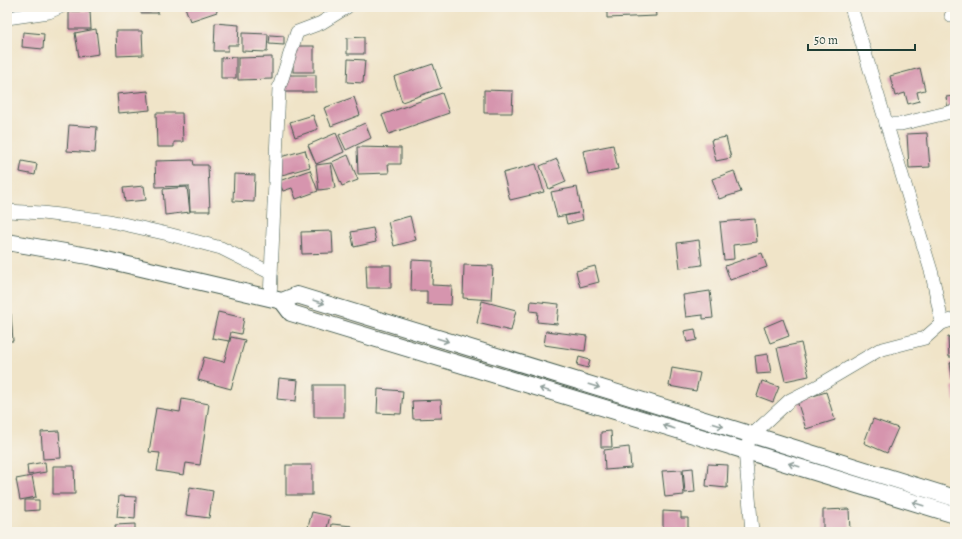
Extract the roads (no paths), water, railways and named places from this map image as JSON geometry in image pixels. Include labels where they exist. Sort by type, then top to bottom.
[{"type":"street","points":[[7,18],[49,12],[60,7]]},
{"type":"street","points":[[347,7],[320,23],[297,32],[279,88],[271,273],[276,300],[291,313],[955,515]]},
{"type":"street","points":[[851,7],[932,274],[942,323]]},
{"type":"street","points":[[886,124],[901,124],[955,111]]},
{"type":"street","points":[[7,211],[42,213],[110,221],[168,234],[221,248],[271,273]]},
{"type":"street","points":[[7,242],[94,257],[276,300],[297,295],[955,498]]},
{"type":"street","points":[[752,532],[745,450],[752,435],[790,400],[818,386],[879,350],[925,338],[942,323],[955,320]]}]
